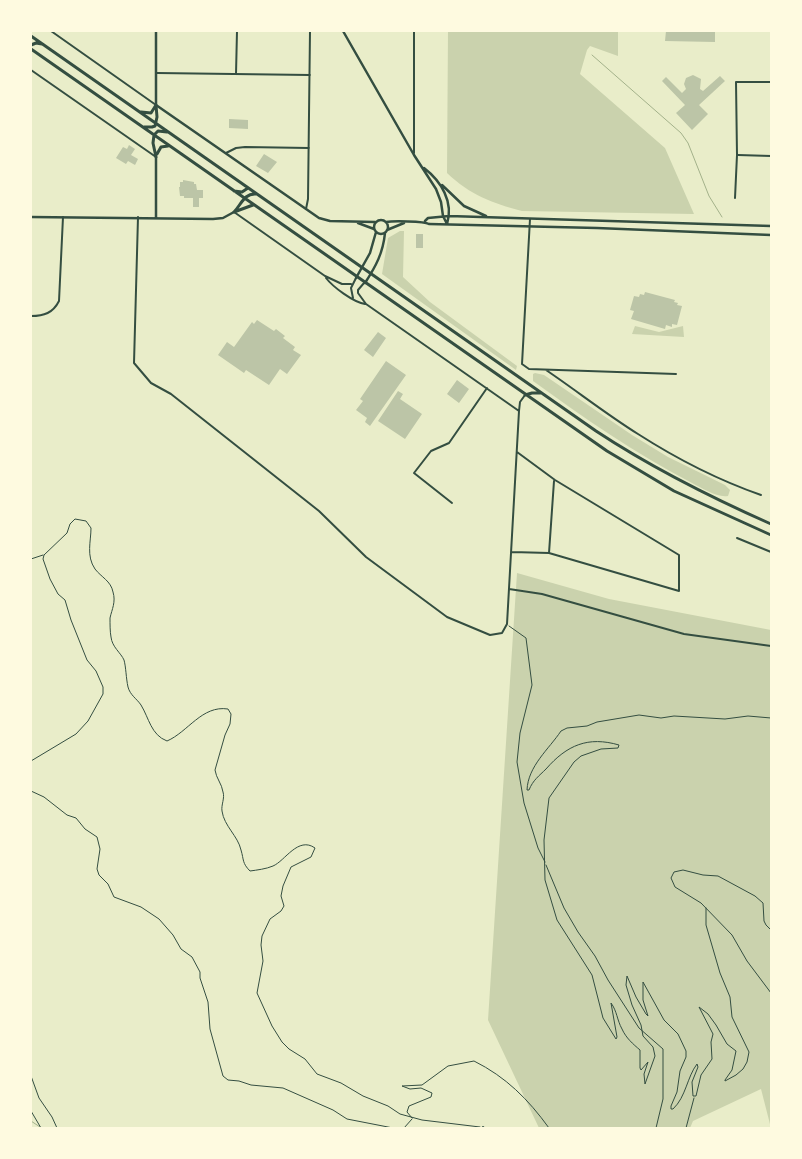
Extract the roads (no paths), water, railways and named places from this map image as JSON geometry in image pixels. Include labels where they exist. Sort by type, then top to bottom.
[{"type":"highway","points":[[31,36],[596,431],[647,464],[704,494],[771,524]]},
{"type":"highway","points":[[31,45],[36,43],[45,46]]},
{"type":"highway","points":[[31,49],[525,396],[607,451],[652,479],[696,502],[771,536]]},
{"type":"highway","points":[[138,111],[151,113],[156,105]]},
{"type":"highway","points":[[141,126],[152,127],[156,123],[156,105]]},
{"type":"highway","points":[[156,157],[153,143],[154,136],[158,131],[170,133]]},
{"type":"highway","points":[[156,157],[161,147],[169,146]]},
{"type":"highway","points":[[231,190],[242,192],[248,188]]},
{"type":"highway","points":[[234,212],[250,194],[256,194]]},
{"type":"highway","points":[[234,212],[253,205]]},
{"type":"highway","points":[[525,396],[532,393],[543,394]]},
{"type":"street","points":[[52,31],[322,220],[357,222],[397,220],[405,223]]},
{"type":"street","points":[[156,31],[156,105]]},
{"type":"street","points":[[236,74],[237,31]]},
{"type":"street","points":[[306,210],[308,199],[310,31]]},
{"type":"street","points":[[343,31],[439,196],[443,216],[447,224]]},
{"type":"street","points":[[414,31],[414,155]]},
{"type":"street","points":[[31,70],[156,157],[156,217]]},
{"type":"street","points":[[156,73],[310,75]]},
{"type":"street","points":[[735,198],[737,155],[736,82],[771,82]]},
{"type":"street","points":[[226,153],[236,148],[245,147],[309,148]]},
{"type":"street","points":[[737,155],[771,156]]},
{"type":"street","points":[[421,165],[464,206],[490,218]]},
{"type":"street","points":[[440,183],[448,200],[449,216],[447,224]]},
{"type":"street","points":[[31,216],[219,218],[234,212],[324,276],[342,284],[351,284]]},
{"type":"street","points":[[425,222],[428,218],[449,216],[771,226]]},
{"type":"street","points":[[31,316],[46,314],[52,311],[59,301],[63,217]]},
{"type":"street","points":[[138,217],[134,363],[151,383],[171,394],[319,511],[366,557],[447,617],[490,634],[502,633],[507,624],[518,411],[520,402],[525,396]]},
{"type":"street","points":[[530,219],[522,364],[529,369],[676,374]]},
{"type":"street","points":[[357,222],[379,234],[405,223],[425,222],[429,224],[771,235]]},
{"type":"street","points":[[354,299],[351,292],[351,284],[370,253],[375,222]]},
{"type":"street","points":[[386,222],[388,226],[381,254],[371,274],[358,290],[358,294],[366,304],[518,411]]},
{"type":"street","points":[[324,276],[332,285],[360,303],[366,304]]},
{"type":"street","points":[[545,370],[670,454],[734,485],[761,495]]},
{"type":"street","points":[[452,503],[414,474],[431,451],[449,443],[487,388]]},
{"type":"street","points":[[512,552],[549,553],[679,591],[679,555],[554,480],[517,452]]},
{"type":"street","points":[[549,553],[554,480]]},
{"type":"street","points":[[737,538],[771,552]]},
{"type":"street","points":[[509,589],[542,594],[684,634],[771,646]]},
{"type":"waterway","points":[[592,55],[681,133],[688,143],[709,196],[722,217]]},
{"type":"waterway","points":[[31,1121],[40,1127]]}]
